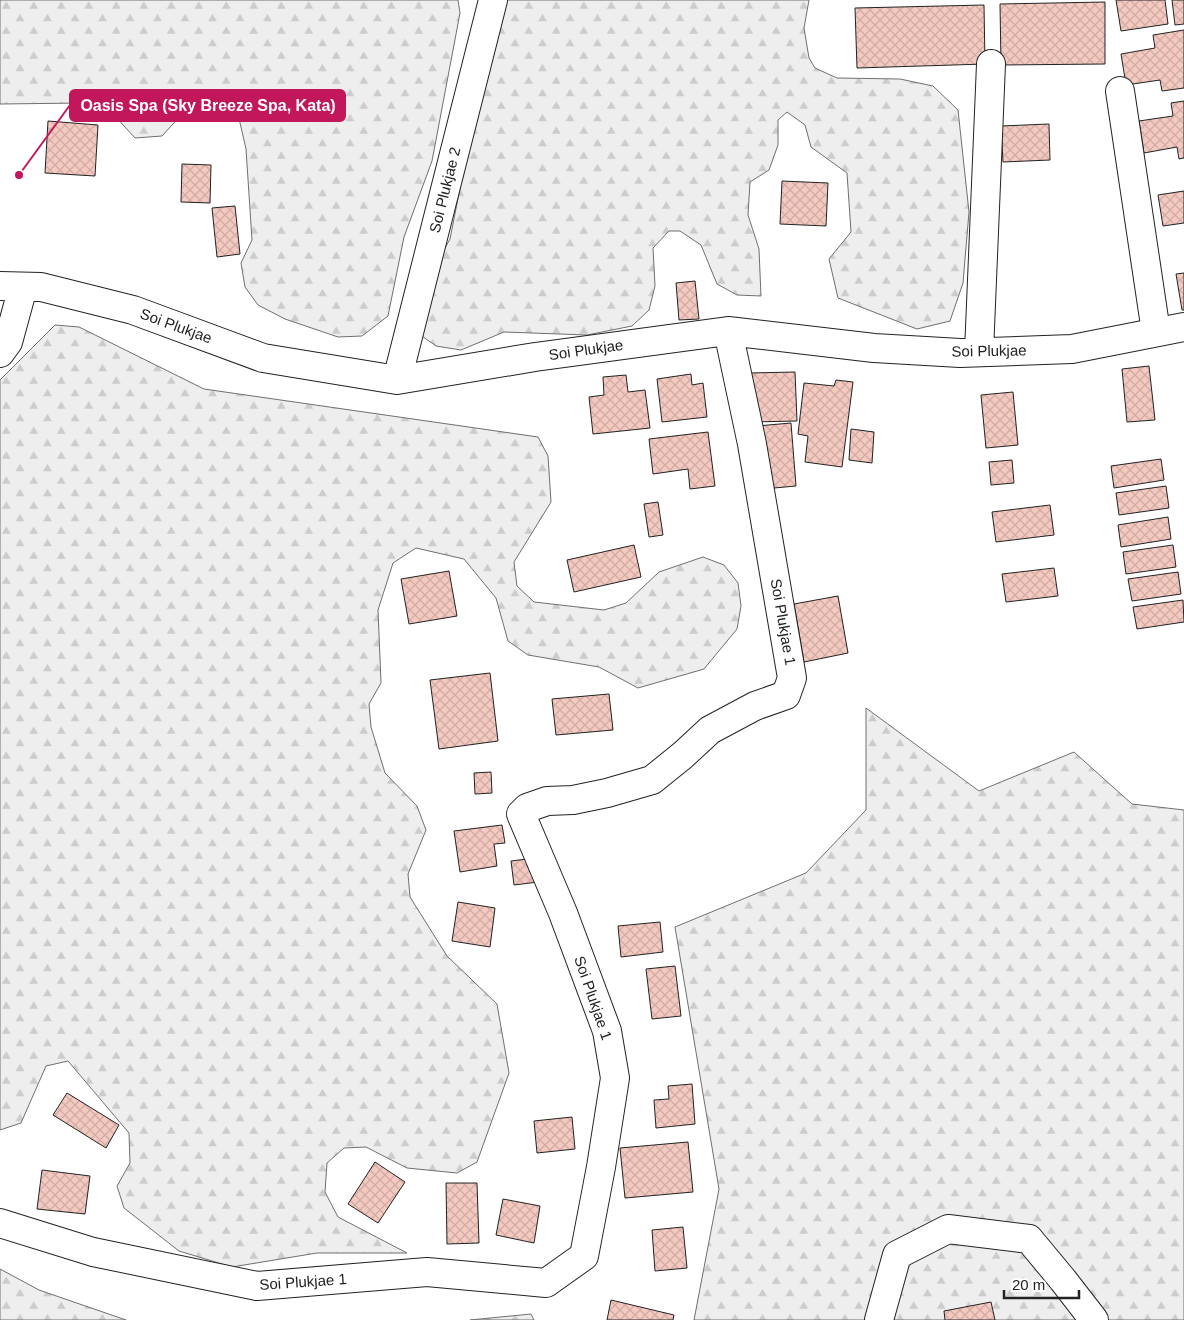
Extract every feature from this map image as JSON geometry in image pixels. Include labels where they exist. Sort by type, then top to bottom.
[{"type":"street","name":"Soi Plukjae 2","points":[[397,380],[494,0]]},
{"type":"street","points":[[979,352],[992,64]]},
{"type":"street","points":[[1120,91],[1156,332]]},
{"type":"street","name":"Soi Plukjae","points":[[11,287],[41,287],[133,310],[263,358],[397,380],[535,357],[728,331],[874,348],[960,353],[1072,349],[1184,327]]},
{"type":"street","points":[[0,352],[8,342],[11,287]]},
{"type":"street","name":"Soi Plukjae 1","points":[[0,1223],[93,1252],[257,1286],[427,1272],[546,1283],[584,1256],[615,1078],[607,1031],[564,913],[521,814],[527,808],[547,801],[573,800],[652,780],[710,730],[755,706],[786,695],[792,678],[752,444],[728,331]]},
{"type":"street","points":[[879,1320],[897,1255],[948,1229],[1029,1239],[1064,1280],[1094,1320]]},
{"type":"green space","points":[[0,0],[458,0],[460,13],[432,161],[404,237],[388,316],[362,336],[338,337],[285,319],[258,305],[245,287],[241,263],[252,240],[246,149],[238,114],[217,100],[193,102],[162,136],[135,138],[104,104],[0,104]]},
{"type":"green space","points":[[497,0],[809,0],[804,28],[809,58],[815,68],[837,78],[900,79],[933,86],[958,110],[969,212],[963,283],[950,321],[917,329],[838,298],[829,259],[851,232],[847,173],[811,147],[805,125],[787,112],[778,120],[778,145],[769,170],[750,182],[748,215],[759,249],[761,296],[737,295],[717,284],[701,245],[680,231],[669,231],[653,248],[655,286],[649,310],[632,326],[587,335],[504,332],[461,350],[436,346],[419,334],[430,275],[450,239]]},
{"type":"green space","points":[[55,325],[79,327],[204,389],[538,437],[548,456],[551,502],[514,562],[517,586],[534,602],[604,610],[626,603],[659,572],[703,557],[724,565],[738,583],[741,606],[737,629],[704,669],[638,688],[599,667],[528,655],[508,641],[496,598],[464,559],[416,548],[393,563],[378,610],[381,683],[369,704],[371,727],[385,773],[417,806],[426,830],[408,874],[410,897],[447,956],[497,1004],[509,1073],[477,1162],[457,1173],[407,1168],[366,1147],[344,1148],[327,1163],[325,1192],[338,1217],[407,1253],[317,1253],[232,1267],[179,1251],[124,1208],[117,1186],[130,1163],[129,1133],[68,1061],[46,1066],[21,1123],[0,1130],[0,380]]},
{"type":"green space","points":[[866,708],[979,791],[1074,752],[1132,804],[1184,810],[1184,1320],[694,1320],[719,1189],[675,927],[806,873],[866,810]]},
{"type":"green space","points":[[0,1269],[39,1290],[126,1320],[0,1320]]},
{"type":"green space","points":[[531,1314],[534,1320],[470,1320]]},
{"type":"building","points":[[1116,0],[1165,0],[1168,24],[1121,31]]},
{"type":"building","points":[[1172,0],[1184,0],[1184,24],[1175,25]]},
{"type":"building","points":[[1105,2],[1105,64],[1001,65],[1000,4]]},
{"type":"building","points":[[984,5],[985,64],[857,68],[855,8]]},
{"type":"building","points":[[1184,30],[1184,88],[1162,91],[1160,80],[1126,85],[1121,54],[1155,48],[1153,35]]},
{"type":"building","points":[[1184,101],[1184,158],[1179,159],[1177,147],[1144,153],[1139,121],[1173,116],[1171,103]]},
{"type":"building","points":[[48,121],[98,125],[95,176],[45,173]]},
{"type":"building","points":[[1049,124],[1050,160],[1003,162],[1001,126]]},
{"type":"building","points":[[182,164],[211,165],[210,203],[181,202]]},
{"type":"building","points":[[782,181],[828,183],[826,226],[780,224]]},
{"type":"building","points":[[1184,191],[1184,223],[1163,226],[1158,195]]},
{"type":"building","points":[[235,206],[240,254],[217,257],[212,208]]},
{"type":"building","points":[[1184,273],[1184,310],[1182,310],[1176,274]]},
{"type":"building","points":[[695,281],[699,319],[679,320],[676,283]]},
{"type":"building","points":[[1149,366],[1155,420],[1127,422],[1122,369]]},
{"type":"building","points":[[795,372],[797,421],[751,422],[749,373]]},
{"type":"building","points":[[691,374],[692,385],[703,383],[707,417],[662,422],[657,379]]},
{"type":"building","points":[[626,375],[628,392],[645,390],[650,428],[593,434],[589,397],[604,395],[603,377]]},
{"type":"building","points":[[836,380],[853,382],[842,467],[805,462],[808,436],[798,434],[804,383],[834,386]]},
{"type":"building","points":[[1013,392],[1018,445],[986,448],[981,395]]},
{"type":"building","points":[[791,423],[796,486],[763,489],[757,426]]},
{"type":"building","points":[[851,429],[874,432],[872,463],[849,460]]},
{"type":"building","points":[[708,432],[715,486],[690,489],[688,469],[653,474],[649,439]]},
{"type":"building","points":[[1161,459],[1164,480],[1114,488],[1111,466]]},
{"type":"building","points":[[1012,460],[1014,483],[991,485],[989,462]]},
{"type":"building","points":[[1166,486],[1169,508],[1119,515],[1116,493]]},
{"type":"building","points":[[658,502],[663,535],[649,537],[644,504]]},
{"type":"building","points":[[1050,505],[1054,535],[996,542],[992,512]]},
{"type":"building","points":[[1168,517],[1171,539],[1121,547],[1118,525]]},
{"type":"building","points":[[634,545],[641,577],[574,592],[567,560]]},
{"type":"building","points":[[1173,545],[1176,567],[1126,574],[1123,552]]},
{"type":"building","points":[[1054,568],[1058,596],[1006,602],[1002,574]]},
{"type":"building","points":[[449,571],[457,616],[409,624],[401,579]]},
{"type":"building","points":[[1178,572],[1181,594],[1132,601],[1128,579]]},
{"type":"building","points":[[838,596],[848,653],[804,662],[794,604]]},
{"type":"building","points":[[1183,600],[1184,622],[1137,629],[1133,607]]},
{"type":"building","points":[[490,673],[498,741],[439,749],[430,680]]},
{"type":"building","points":[[609,694],[613,730],[556,735],[552,699]]},
{"type":"building","points":[[491,772],[492,793],[475,794],[474,773]]},
{"type":"building","points":[[502,825],[505,843],[494,844],[497,866],[460,872],[454,831]]},
{"type":"building","points":[[535,858],[538,882],[514,885],[511,861]]},
{"type":"building","points":[[458,902],[495,908],[490,947],[452,941]]},
{"type":"building","points":[[660,922],[663,952],[621,957],[618,926]]},
{"type":"building","points":[[675,966],[681,1016],[652,1019],[646,969]]},
{"type":"building","points":[[692,1084],[695,1124],[656,1128],[654,1100],[669,1099],[668,1086]]},
{"type":"building","points":[[67,1093],[119,1125],[106,1148],[53,1115]]},
{"type":"building","points":[[572,1117],[575,1149],[537,1153],[534,1121]]},
{"type":"building","points":[[688,1142],[693,1192],[625,1198],[620,1148]]},
{"type":"building","points":[[375,1162],[405,1182],[378,1223],[348,1204]]},
{"type":"building","points":[[42,1170],[90,1176],[85,1214],[37,1209]]},
{"type":"building","points":[[446,1183],[477,1183],[479,1243],[447,1244]]},
{"type":"building","points":[[503,1199],[540,1206],[534,1243],[496,1235]]},
{"type":"building","points":[[683,1227],[687,1268],[655,1271],[652,1230]]},
{"type":"building","points":[[611,1300],[674,1315],[673,1320],[607,1320]]},
{"type":"building","points":[[991,1302],[995,1320],[945,1320],[944,1311]]},
{"type":"place","name":"Oasis Spa (Sky Breeze Spa, Kata)","points":[[19,175]]}]
